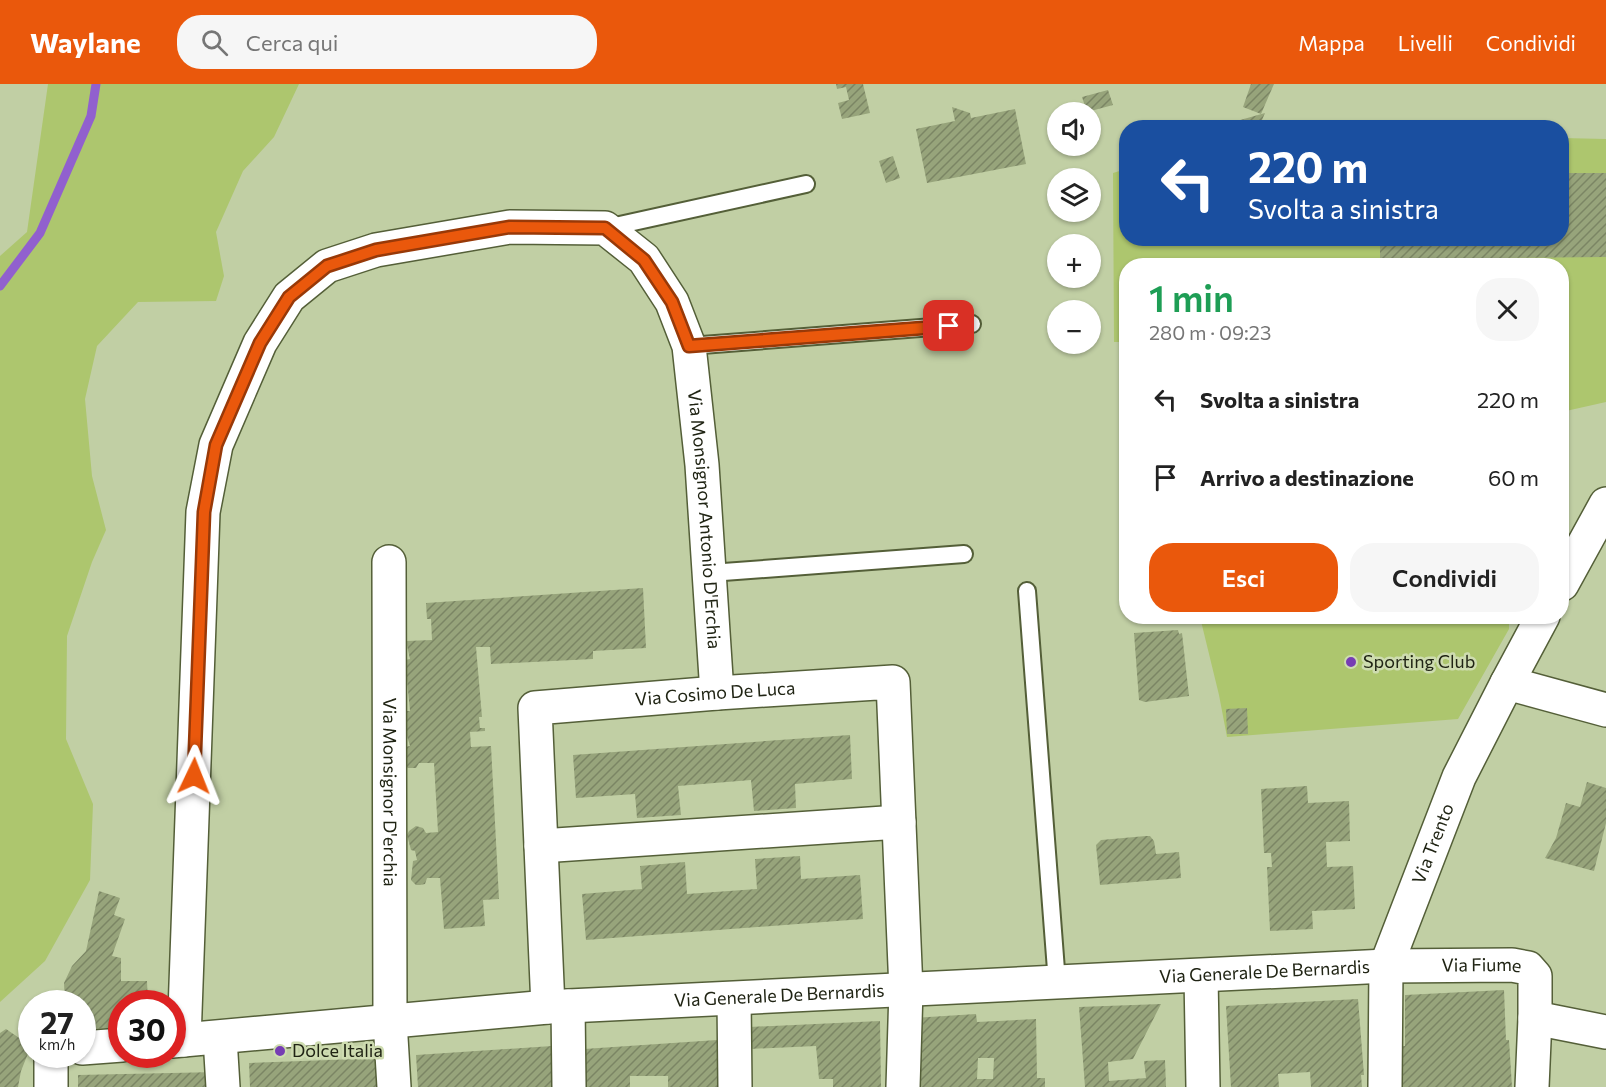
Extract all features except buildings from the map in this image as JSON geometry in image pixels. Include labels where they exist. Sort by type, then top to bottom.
[{"type":"street","points":[[180,990],[204,512],[216,445],[260,343],[289,297],[327,266],[376,250],[510,227],[605,228]]},
{"type":"street","name":"Via Monsignor Antonio D'Erchia","points":[[605,228],[644,260],[672,302],[689,346],[702,465],[717,693]]},
{"type":"street","points":[[1569,571],[1606,504]]},
{"type":"street","name":"Via Monsignor D'erchia","points":[[389,562],[390,1021],[394,1087]]},
{"type":"street","name":"Via Trento","points":[[1384,1087],[1386,966],[1459,777],[1540,624]]},
{"type":"street","name":"Via Cosimo De Luca","points":[[569,1087],[541,846],[535,708],[893,682],[906,990],[903,1087]]},
{"type":"street","points":[[1507,683],[1606,710]]},
{"type":"street","points":[[541,846],[899,822]]},
{"type":"street","name":"Via Fiume","points":[[1386,966],[1512,964],[1528,968],[1535,976],[1532,1087]]},
{"type":"street","name":"Via Generale De Bernardis","points":[[186,1040],[558,1007],[1386,966]]},
{"type":"street","points":[[1201,976],[1203,1087]]},
{"type":"street","points":[[734,999],[735,1087]]},
{"type":"street","points":[[1535,1018],[1606,1032]]},
{"type":"street","points":[[220,1038],[223,1087]]},
{"type":"street","points":[[51,1068],[51,1087]]},
{"type":"lane","points":[[605,228],[806,184]]},
{"type":"lane","points":[[689,346],[972,324]]},
{"type":"lane","points":[[710,573],[964,554]]},
{"type":"lane","points":[[1027,591],[1057,983]]},
{"type":"green space","points":[[48,84],[299,84],[274,137],[243,171],[216,232],[224,276],[216,301],[138,302],[97,346],[85,399],[92,476],[106,530],[92,562],[67,636],[66,739],[93,804],[90,880],[45,961],[0,1002],[0,256],[27,232]]},
{"type":"green space","points":[[1569,138],[1606,139],[1606,402],[1569,410],[1569,258],[1119,258],[1119,342],[1114,342],[1113,173],[1119,171],[1119,246],[1569,246]]},
{"type":"green space","name":"Sporting Club","points":[[1202,624],[1509,624],[1509,629],[1458,719],[1227,737]]},
{"type":"waterway","points":[[0,286],[40,233],[91,116],[96,84]]},
{"type":"place","name":"Sporting Club","points":[[1351,662]]},
{"type":"place","name":"Dolce Italia","points":[[280,1051]]},
{"type":"route","points":[[194,776],[204,512],[216,445],[260,343],[279,312],[289,297],[327,266],[376,250],[510,227],[605,228],[644,260],[672,302],[689,346],[949,326]]}]
